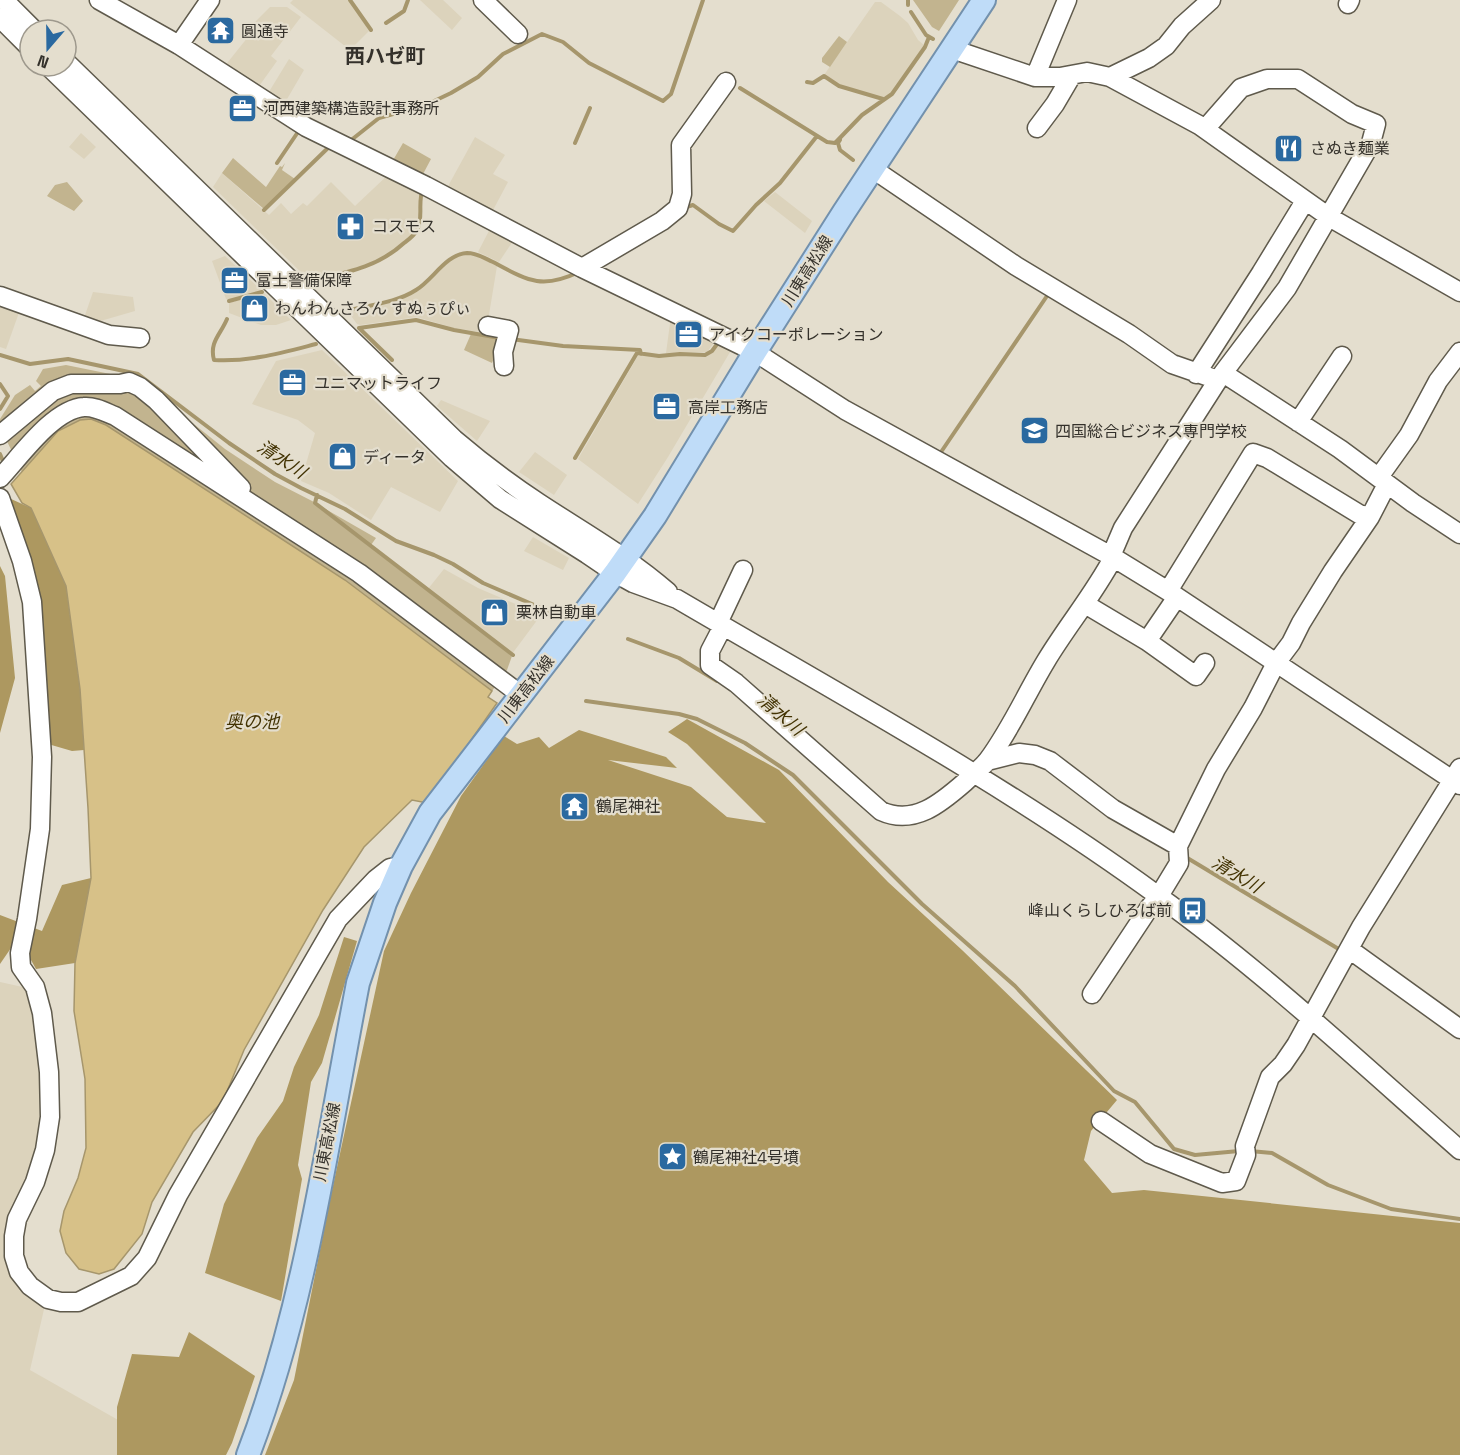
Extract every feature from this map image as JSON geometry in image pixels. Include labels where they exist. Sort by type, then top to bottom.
[{"type":"main road","name":"川東高松線","points":[[248,1455],[279,1366],[301,1282],[358,983],[382,912],[401,866],[430,813],[655,516],[755,352],[984,0]]},
{"type":"street","points":[[4,0],[22,18]]},
{"type":"street","points":[[99,0],[179,45],[306,127],[755,352],[845,410],[1112,557],[1458,777],[1346,955],[1289,1054],[1270,1077],[1245,1146],[1246,1155],[1236,1181],[1222,1183],[1150,1154],[1101,1121]]},
{"type":"street","points":[[179,45],[210,0]]},
{"type":"street","points":[[483,0],[506,13],[518,34]]},
{"type":"street","points":[[1035,77],[1067,0]]},
{"type":"street","points":[[1110,76],[1149,58],[1166,46],[1182,26],[1211,0]]},
{"type":"street","points":[[0,18],[18,36]]},
{"type":"street","points":[[952,49],[1035,77],[1060,77],[1087,72],[1110,76],[1205,129],[1329,218],[1460,292]]},
{"type":"street","points":[[78,74],[478,460],[620,565],[720,625],[981,767],[1160,896],[1258,974],[1460,1150]]},
{"type":"street","points":[[1037,128],[1072,75]]},
{"type":"street","points":[[60,78],[470,476],[500,499],[588,554],[620,565]]},
{"type":"street","points":[[743,570],[710,651],[710,665],[736,683],[881,811],[892,816],[909,816],[929,810],[948,797],[981,767],[1046,661],[1102,579],[1123,528],[1220,377],[1287,288],[1371,143],[1376,124],[1352,114],[1298,79],[1267,78],[1241,88],[1205,129]]},
{"type":"street","points":[[582,267],[662,221],[678,208],[682,194],[681,145],[726,82]]},
{"type":"street","points":[[873,169],[1016,266],[1130,334],[1172,364],[1196,374],[1220,377],[1298,422],[1460,534]]},
{"type":"street","points":[[1196,374],[1305,201]]},
{"type":"street","points":[[0,296],[109,335],[140,338]]},
{"type":"street","points":[[488,326],[509,330],[503,352],[504,366]]},
{"type":"street","points":[[1092,994],[1149,908],[1160,896],[1216,769],[1276,663],[1291,643],[1300,623],[1333,570],[1370,518],[1383,480],[1438,381],[1460,352]]},
{"type":"street","points":[[1298,422],[1342,356]]},
{"type":"street","points":[[0,435],[53,392],[71,384],[129,382],[140,387],[156,400],[261,509]]},
{"type":"street","points":[[0,478],[59,417],[70,410],[85,406],[114,416],[359,573],[521,695]]},
{"type":"street","points":[[1147,641],[1253,453],[1267,458],[1359,514],[1370,518]]},
{"type":"street","points":[[0,498],[22,561],[32,602],[42,757],[40,829],[20,953],[21,967],[36,987],[50,1072],[50,1117],[45,1150],[35,1182],[17,1219],[14,1236],[14,1256],[19,1272],[30,1286],[48,1299],[78,1302],[131,1276],[147,1258],[178,1195],[338,919],[376,879],[390,868],[401,866]]},
{"type":"street","points":[[1085,604],[1147,641],[1196,676],[1205,663]]},
{"type":"street","points":[[981,767],[1019,753],[1035,755],[1050,761],[1113,809],[1178,852]]},
{"type":"street","points":[[1346,955],[1460,1029]]},
{"type":"shaded area","points":[[293,0],[350,0],[369,31],[350,50],[290,3]]},
{"type":"shaded area","points":[[420,0],[443,0],[462,18],[452,30]]},
{"type":"shaded area","points":[[913,0],[959,0],[939,31],[932,27]]},
{"type":"shaded area","points":[[875,2],[881,2],[908,23],[918,40],[924,45],[897,88],[884,99],[839,85],[824,75]]},
{"type":"shaded area","points":[[270,7],[287,7],[301,17],[271,56],[277,61],[257,89],[224,67],[248,37],[249,25],[251,26]]},
{"type":"shaded area","points":[[839,36],[847,42],[830,67],[822,62],[822,58]]},
{"type":"shaded area","points":[[289,59],[304,70],[283,106],[267,95]]},
{"type":"shaded area","name":"河西建築構造設計事務所","points":[[245,93],[254,100],[240,122],[232,117]]},
{"type":"shaded area","points":[[81,133],[96,147],[84,159],[69,147]]},
{"type":"shaded area","points":[[475,137],[505,155],[493,174],[508,182],[492,212],[447,188]]},
{"type":"shaded area","points":[[403,143],[431,159],[422,176],[392,162]]},
{"type":"shaded area","points":[[233,158],[266,187],[280,166],[282,167],[285,163],[282,170],[295,179],[264,209],[222,173]]},
{"type":"shaded area","name":"コスモス","points":[[222,173],[269,215],[281,203],[291,214],[303,203],[307,206],[331,182],[355,206],[390,173],[420,193],[419,224],[413,235],[384,258],[365,267],[309,280],[213,187]]},
{"type":"shaded area","points":[[67,182],[83,201],[74,211],[47,196],[55,185]]},
{"type":"shaded area","points":[[775,192],[812,221],[805,233],[764,201]]},
{"type":"shaded area","points":[[492,225],[515,238],[499,262],[478,252]]},
{"type":"shaded area","points":[[466,254],[478,256],[497,266],[486,333],[454,328],[417,317],[360,325],[349,313],[414,293],[429,282],[455,256]]},
{"type":"shaded area","name":"富士警備保障","points":[[225,256],[262,291],[229,301],[226,299],[212,261]]},
{"type":"shaded area","points":[[93,292],[133,297],[135,311],[97,322],[83,321]]},
{"type":"shaded area","name":"わんわんさろん すぬぅぴぃ","points":[[264,293],[291,320],[276,325],[261,325],[229,313],[229,303]]},
{"type":"shaded area","points":[[0,304],[21,307],[6,349],[0,347]]},
{"type":"shaded area","name":"アイクコーポレーション","points":[[671,316],[717,339],[707,352],[666,353]]},
{"type":"shaded area","points":[[471,334],[502,339],[492,363],[464,350]]},
{"type":"shaded area","name":"高岸工務店","points":[[721,340],[733,347],[638,504],[578,459],[639,354],[659,357],[707,356]]},
{"type":"shaded area","points":[[322,350],[458,481],[440,512],[391,487],[371,520],[329,493],[301,481],[315,433],[298,420],[252,404],[276,361]]},
{"type":"shaded area","points":[[66,365],[125,377],[170,405],[225,449],[275,482],[314,502],[512,656],[507,670],[492,691],[345,580],[106,425],[58,431],[22,472],[0,427],[0,419],[15,395],[30,385],[35,391],[41,386],[36,381],[43,369]]},
{"type":"shaded area","points":[[441,400],[490,421],[477,441],[437,406]]},
{"type":"shaded area","points":[[535,452],[567,475],[554,495],[519,472]]},
{"type":"shaded area","points":[[0,494],[31,508],[66,586],[80,689],[84,750],[72,751],[48,744],[42,619],[34,574],[28,548]]},
{"type":"shaded area","points":[[315,503],[376,538],[371,545]]},
{"type":"shaded area","points":[[533,537],[569,558],[563,570],[524,551]]},
{"type":"shaded area","points":[[0,566],[5,576],[15,678],[0,733]]},
{"type":"shaded area","name":"栗林自動車","points":[[444,569],[478,588],[541,615],[512,654],[428,589]]},
{"type":"shaded area","points":[[687,719],[779,770],[888,882],[1117,1100],[1091,1131],[1084,1160],[1112,1193],[1144,1190],[1460,1223],[1460,1455],[265,1455],[294,1380],[384,951],[461,796],[504,736],[517,744],[539,737],[549,748],[579,730],[666,757],[677,768],[608,760],[691,787],[727,817],[766,823],[687,744],[668,732]]},
{"type":"shaded area","points":[[91,878],[75,963],[36,969],[26,951],[11,948],[0,964],[0,915],[42,931],[62,885]]},
{"type":"shaded area","points":[[344,937],[357,941],[322,1063],[311,1082],[298,1165],[302,1179],[281,1301],[205,1273],[224,1204],[257,1138],[283,1101],[294,1067],[319,1015]]},
{"type":"shaded area","points":[[0,982],[27,988],[40,1043],[45,1104],[38,1155],[10,1217],[3,1254],[45,1305],[30,1370],[134,1429],[126,1455],[0,1455]]},
{"type":"shaded area","points":[[189,1332],[255,1376],[226,1455],[117,1455],[117,1407],[132,1354],[179,1357]]},
{"type":"water","name":"奥の池","points":[[91,419],[106,425],[345,580],[492,691],[488,697],[497,703],[427,803],[412,800],[364,847],[323,910],[244,1050],[223,1101],[193,1132],[152,1202],[142,1234],[114,1269],[99,1274],[79,1269],[66,1253],[60,1231],[64,1211],[78,1178],[86,1148],[85,1079],[74,1011],[75,963],[91,878],[80,689],[66,586],[31,508],[22,503],[11,484],[58,431],[80,420]]},
{"type":"waterway","points":[[350,0],[371,30]]},
{"type":"waterway","points":[[386,23],[404,11],[408,0]]},
{"type":"waterway","points":[[350,141],[379,118],[428,104],[451,93],[478,77],[503,54],[542,34],[563,42],[589,63],[663,101],[671,94],[703,0]]},
{"type":"waterway","points":[[908,0],[908,5]]},
{"type":"waterway","points":[[911,12],[926,35],[933,39]]},
{"type":"waterway","points":[[740,88],[827,142],[835,143],[862,115],[892,94],[925,47],[929,37]]},
{"type":"waterway","points":[[807,82],[813,83],[824,76],[839,86],[883,99]]},
{"type":"waterway","points":[[575,143],[590,108]]},
{"type":"waterway","points":[[277,163],[300,129]]},
{"type":"waterway","points":[[683,208],[693,205],[733,231],[780,183],[817,136]]},
{"type":"waterway","points":[[840,140],[838,143],[840,150],[853,160]]},
{"type":"waterway","points":[[264,210],[330,146]]},
{"type":"waterway","points":[[310,281],[371,264],[409,239],[419,225],[423,189]]},
{"type":"waterway","points":[[346,311],[391,301],[408,294],[422,286],[459,254],[480,256],[515,274],[534,280],[554,281],[579,272]]},
{"type":"waterway","points":[[229,301],[262,292]]},
{"type":"waterway","points":[[939,455],[1049,293]]},
{"type":"waterway","points":[[227,319],[214,343],[214,360],[253,358],[316,344]]},
{"type":"waterway","points":[[359,328],[416,320],[454,330],[500,338]]},
{"type":"waterway","points":[[359,328],[392,360]]},
{"type":"waterway","points":[[511,339],[563,346],[640,350],[641,354]]},
{"type":"waterway","points":[[575,458],[637,353],[659,356],[705,355],[712,351],[720,340]]},
{"type":"waterway","name":"清水川","points":[[0,355],[30,364],[68,359],[138,374],[229,443],[275,474],[345,509],[396,541],[434,555],[483,583],[548,611]]},
{"type":"waterway","points":[[0,384],[8,396],[0,409]]},
{"type":"waterway","points":[[0,454],[5,466]]},
{"type":"waterway","points":[[317,495],[315,503],[513,655]]},
{"type":"waterway","name":"清水川","points":[[628,639],[679,658],[717,681]]},
{"type":"waterway","points":[[586,701],[679,714],[697,719],[745,743],[793,775],[922,904],[1015,986],[1114,1091],[1135,1102],[1174,1149],[1195,1155],[1239,1151]]},
{"type":"waterway","name":"清水川","points":[[1184,856],[1342,951]]},
{"type":"waterway","points":[[1250,1151],[1272,1153],[1328,1185],[1391,1209],[1460,1219]]},
{"type":"place","name":"圓通寺","points":[[220,31]]},
{"type":"place","name":"河西建築構造設計事務所","points":[[242,108]]},
{"type":"place","name":"さぬき麺業","points":[[1289,148]]},
{"type":"place","name":"コスモス","points":[[351,226]]},
{"type":"place","name":"富士警備保障","points":[[235,280]]},
{"type":"place","name":"わんわんさろん すぬぅぴぃ","points":[[254,308]]},
{"type":"place","name":"アイクコーポレーション","points":[[688,334]]},
{"type":"place","name":"ユニマットライフ","points":[[293,383]]},
{"type":"place","name":"高岸工務店","points":[[667,407]]},
{"type":"place","name":"四国総合ビジネス専門学校","points":[[1034,431]]},
{"type":"place","name":"ディータ","points":[[342,457]]},
{"type":"place","name":"栗林自動車","points":[[495,612]]},
{"type":"place","name":"鶴尾神社","points":[[575,806]]},
{"type":"place","name":"峰山くらしひろば前","points":[[1193,910]]},
{"type":"place","name":"鶴尾神社4号墳","points":[[672,1157]]},
{"type":"district","name":"西ハゼ町","points":[[385,56]]}]
